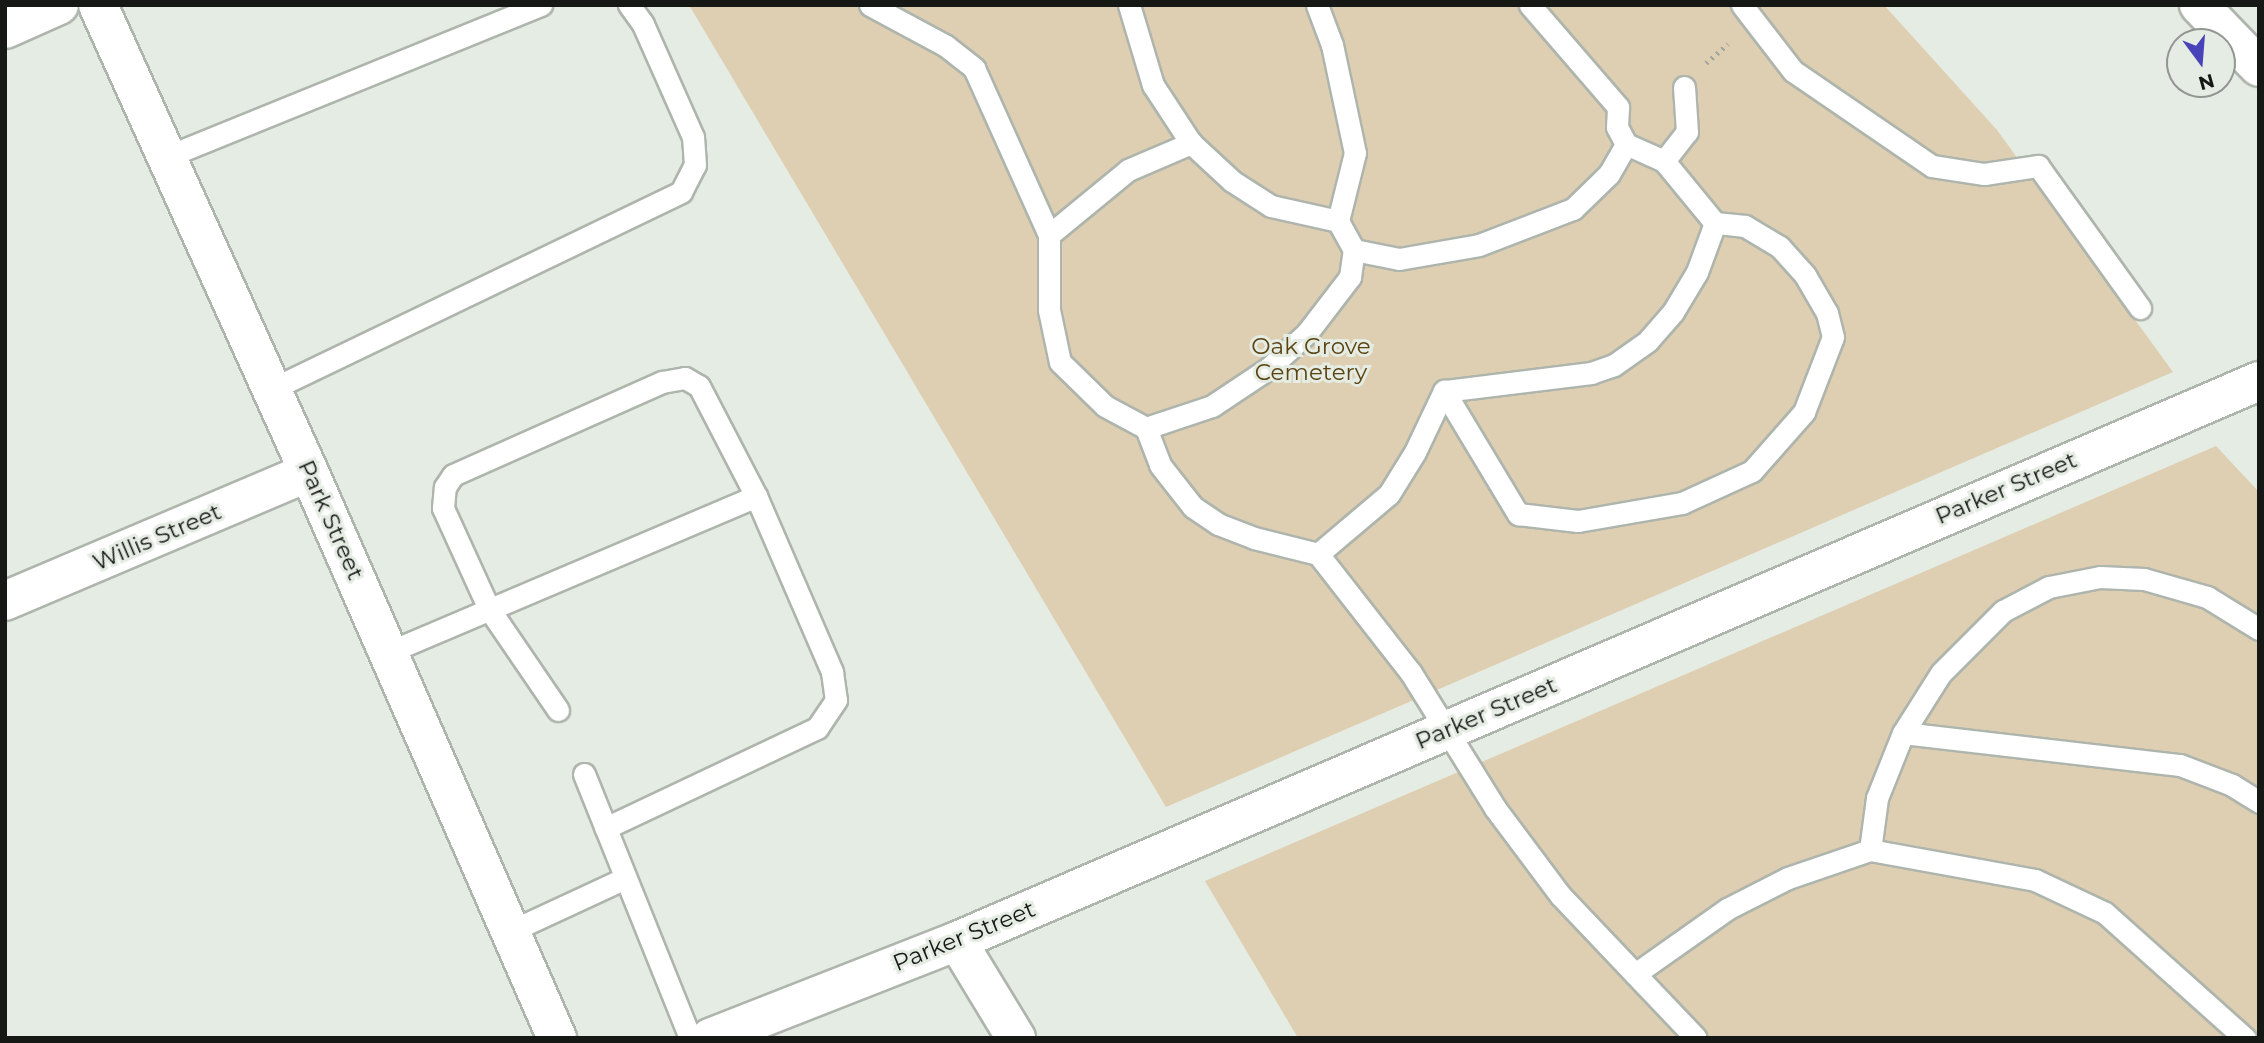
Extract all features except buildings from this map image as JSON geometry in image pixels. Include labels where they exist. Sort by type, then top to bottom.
[{"type":"street","points":[[5,29],[59,5]]},
{"type":"street","name":"Park Street","points":[[98,5],[389,652],[557,1038]]},
{"type":"street","points":[[2200,5],[2259,67]]},
{"type":"street","name":"Parker Street","points":[[710,1038],[957,940],[2259,381]]},
{"type":"street","name":"Willis Street","points":[[5,601],[309,472]]},
{"type":"street","points":[[957,940],[1016,1038]]},
{"type":"lane","points":[[166,157],[541,5]]},
{"type":"lane","points":[[272,389],[681,192],[695,165],[694,137],[643,24],[629,5]]},
{"type":"lane","points":[[870,5],[946,46],[974,68],[1049,235],[1049,310],[1060,362],[1105,406],[1146,428],[1160,465],[1193,507],[1218,524],[1254,538],[1318,554],[1411,673],[1443,731],[1560,895],[1696,1038]]},
{"type":"lane","points":[[1129,5],[1153,85],[1191,143],[1233,181],[1271,206],[1338,221]]},
{"type":"lane","points":[[1146,428],[1212,406],[1290,350],[1350,277],[1354,250],[1338,221],[1355,153],[1332,45],[1317,5]]},
{"type":"lane","points":[[1444,391],[1518,514],[1578,521],[1647,511],[1712,493],[1752,471],[1804,412],[1833,337],[1827,313],[1805,275],[1780,247],[1745,226],[1715,223],[1664,161],[1626,144],[1616,127],[1618,107],[1530,5]]},
{"type":"lane","points":[[1742,5],[1793,71],[1932,166],[1955,173],[1984,174],[2038,166],[2140,308]]},
{"type":"lane","points":[[1664,161],[1687,132],[1684,87]]},
{"type":"lane","points":[[1049,235],[1128,170],[1191,143]]},
{"type":"lane","points":[[1354,250],[1399,259],[1479,245],[1548,222],[1594,192],[1626,144]]},
{"type":"lane","points":[[1444,391],[1579,374],[1614,365],[1648,341],[1673,312],[1697,272],[1715,223]]},
{"type":"lane","points":[[558,710],[489,609],[443,509],[445,487],[453,475],[662,382],[685,378],[699,386],[755,496],[832,672],[836,700],[817,728],[605,828]]},
{"type":"lane","points":[[1318,554],[1389,494],[1415,452],[1444,391]]},
{"type":"lane","points":[[389,652],[755,496]]},
{"type":"lane","points":[[1870,850],[1877,798],[1903,733],[1941,673],[2003,611],[2049,587],[2100,577],[2144,579],[2207,597],[2259,629]]},
{"type":"lane","points":[[1903,733],[2180,765],[2232,785],[2259,802]]},
{"type":"lane","points":[[583,774],[690,1038]]},
{"type":"lane","points":[[1635,974],[1727,909],[1788,878],[1870,850],[2035,880],[2105,913],[2245,1038]]},
{"type":"lane","points":[[511,931],[625,878]]},
{"type":"green space","name":"Oak Grove Cemetery","points":[[689,5],[1884,5],[1997,130],[2173,372],[1166,807]]},
{"type":"green space","points":[[2216,446],[2259,492],[2259,1038],[1298,1038],[1205,881]]}]
